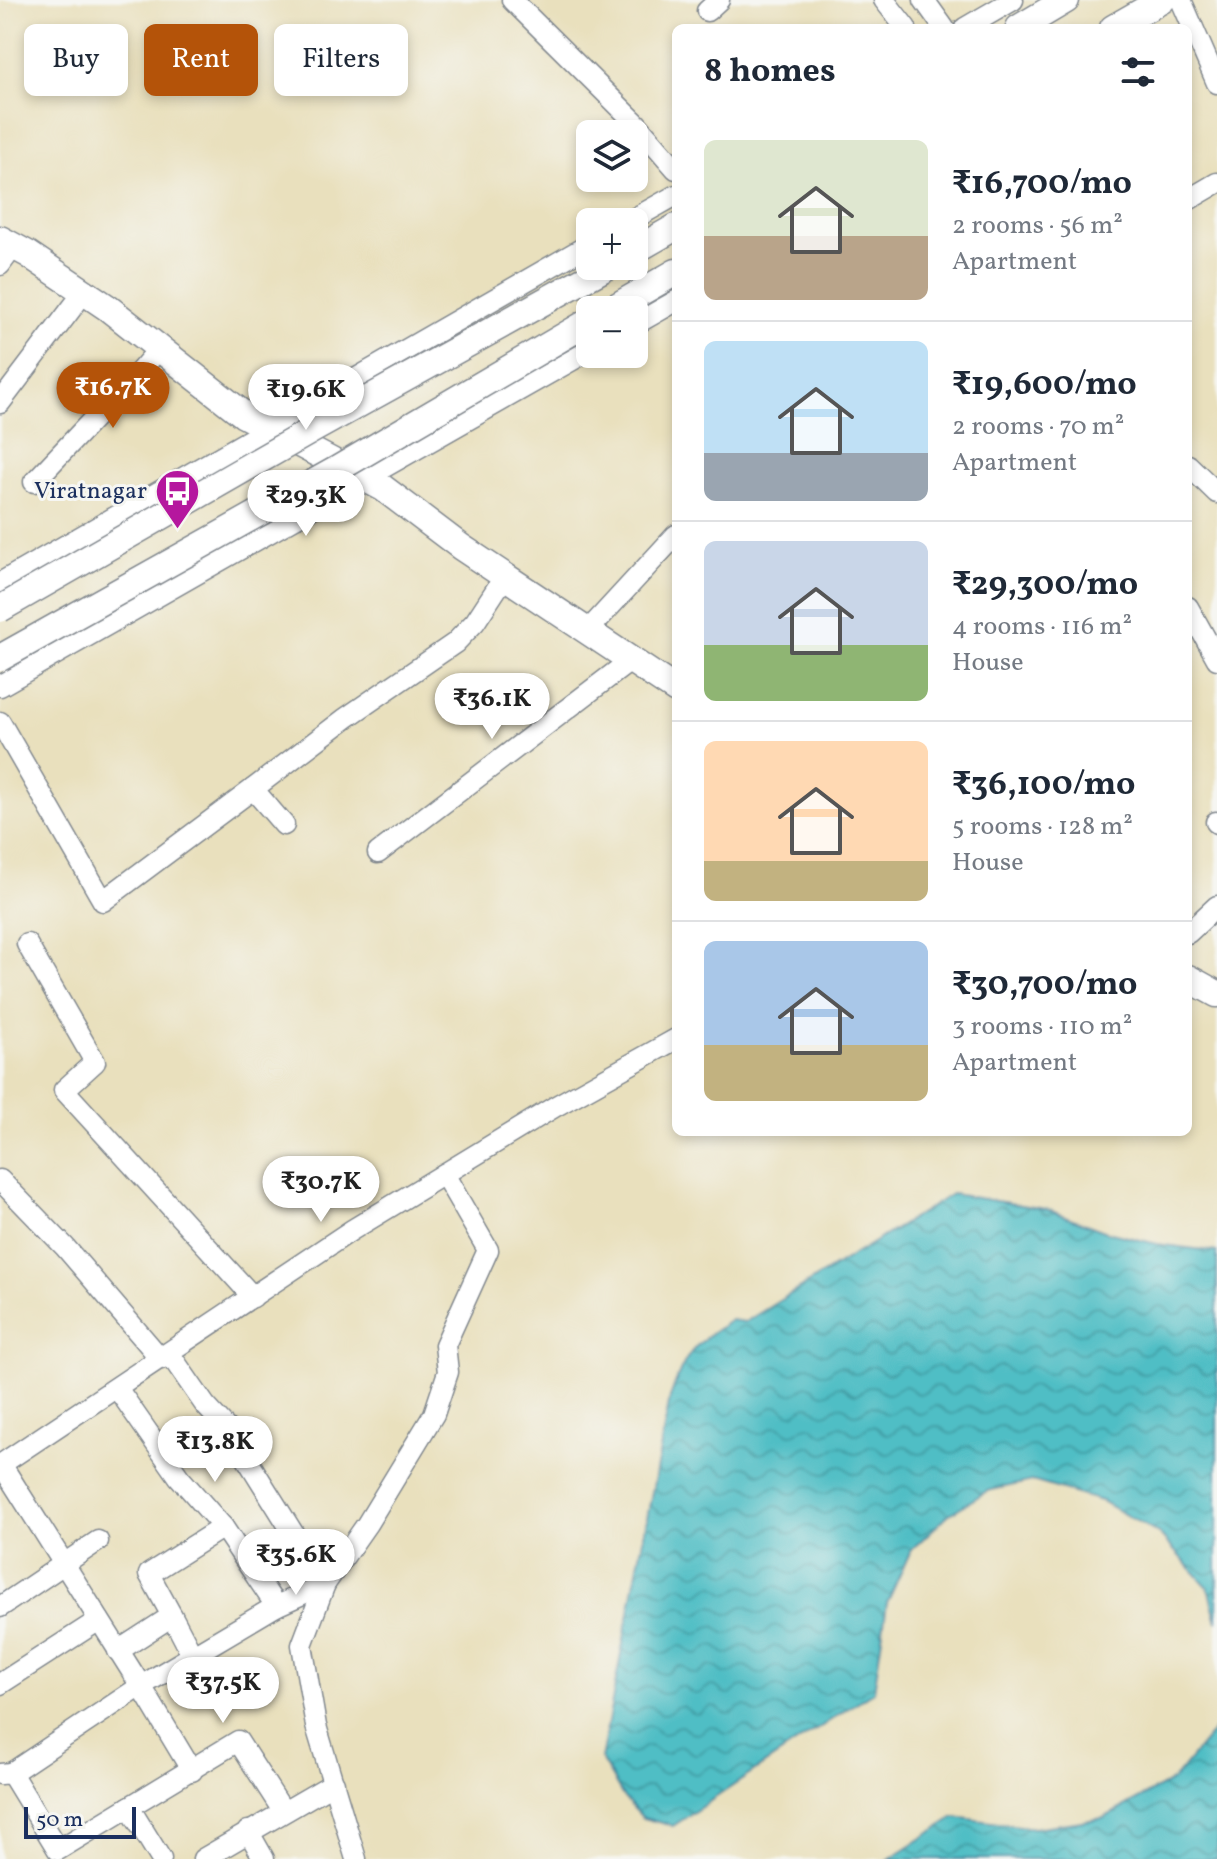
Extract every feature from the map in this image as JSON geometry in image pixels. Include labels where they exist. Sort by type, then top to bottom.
[{"type":"main road","points":[[1026,24],[1066,0]]},
{"type":"main road","points":[[1120,24],[1162,0]]},
{"type":"main road","points":[[648,243],[672,229]]},
{"type":"main road","points":[[3,244],[84,292],[244,415],[275,425],[371,475],[672,673]]},
{"type":"main road","points":[[3,244],[34,244],[115,298],[275,425]]},
{"type":"main road","points":[[634,296],[672,274]]},
{"type":"main road","points":[[0,609],[583,280]]},
{"type":"main road","points":[[0,658],[336,470],[576,329]]},
{"type":"main road","points":[[371,475],[383,488],[461,547],[672,687]]},
{"type":"main road","points":[[1192,969],[1217,982]]},
{"type":"main road","points":[[1192,980],[1217,994]]},
{"type":"street","points":[[512,0],[637,124],[672,164]]},
{"type":"street","points":[[884,0],[903,24]]},
{"type":"street","points":[[924,0],[941,24]]},
{"type":"street","points":[[972,24],[1013,0]]},
{"type":"street","points":[[1181,0],[1191,24]]},
{"type":"street","points":[[1192,25],[1217,83]]},
{"type":"street","points":[[1192,198],[1217,183]]},
{"type":"street","points":[[648,211],[672,197]]},
{"type":"street","points":[[0,583],[576,252]]},
{"type":"street","points":[[0,403],[84,292]]},
{"type":"street","points":[[648,317],[672,303]]},
{"type":"street","points":[[34,482],[112,403],[160,348]]},
{"type":"street","points":[[0,686],[576,358]]},
{"type":"street","points":[[1192,469],[1217,493]]},
{"type":"street","points":[[595,623],[672,539]]},
{"type":"street","points":[[0,722],[103,901],[346,718],[455,643],[475,622],[505,576]]},
{"type":"street","points":[[1192,614],[1217,659]]},
{"type":"street","points":[[378,853],[630,661]]},
{"type":"street","points":[[253,789],[284,825]]},
{"type":"street","points":[[1192,929],[1217,906]]},
{"type":"street","points":[[27,944],[95,1062],[64,1090],[253,1297]]},
{"type":"street","points":[[192,1771],[1,1465],[352,1230],[556,1106],[672,1041]]},
{"type":"street","points":[[356,1859],[316,1726],[302,1645],[325,1584],[367,1524],[434,1414],[448,1372],[445,1345],[488,1250],[444,1174]]},
{"type":"street","points":[[0,1180],[165,1356],[230,1432],[325,1584]]},
{"type":"street","points":[[117,1388],[179,1477],[223,1527],[276,1606]]},
{"type":"street","points":[[193,1656],[149,1574],[223,1527]]},
{"type":"street","points":[[0,1607],[98,1541]]},
{"type":"street","points":[[283,1811],[238,1741],[58,1850],[5,1773],[141,1686],[276,1606],[325,1584]]},
{"type":"street","points":[[118,1651],[172,1616]]},
{"type":"street","points":[[0,1684],[99,1620]]},
{"type":"street","points":[[203,1859],[334,1783]]},
{"type":"street","points":[[129,1807],[161,1859]]},
{"type":"street","points":[[248,1831],[264,1859]]},
{"type":"water","points":[[952,1194],[1046,1209],[1107,1232],[1157,1244],[1217,1252],[1217,1622],[1208,1587],[1159,1534],[1101,1501],[1032,1481],[987,1491],[948,1515],[911,1550],[887,1603],[874,1691],[673,1826],[643,1818],[624,1798],[601,1759],[670,1398],[680,1371],[699,1344],[731,1320],[745,1322]]},
{"type":"water","points":[[1217,1726],[1217,1859],[889,1859],[955,1817],[1034,1828],[1104,1818],[1173,1780]]},
{"type":"place","name":"Viratnagar","points":[[178,531]]}]
